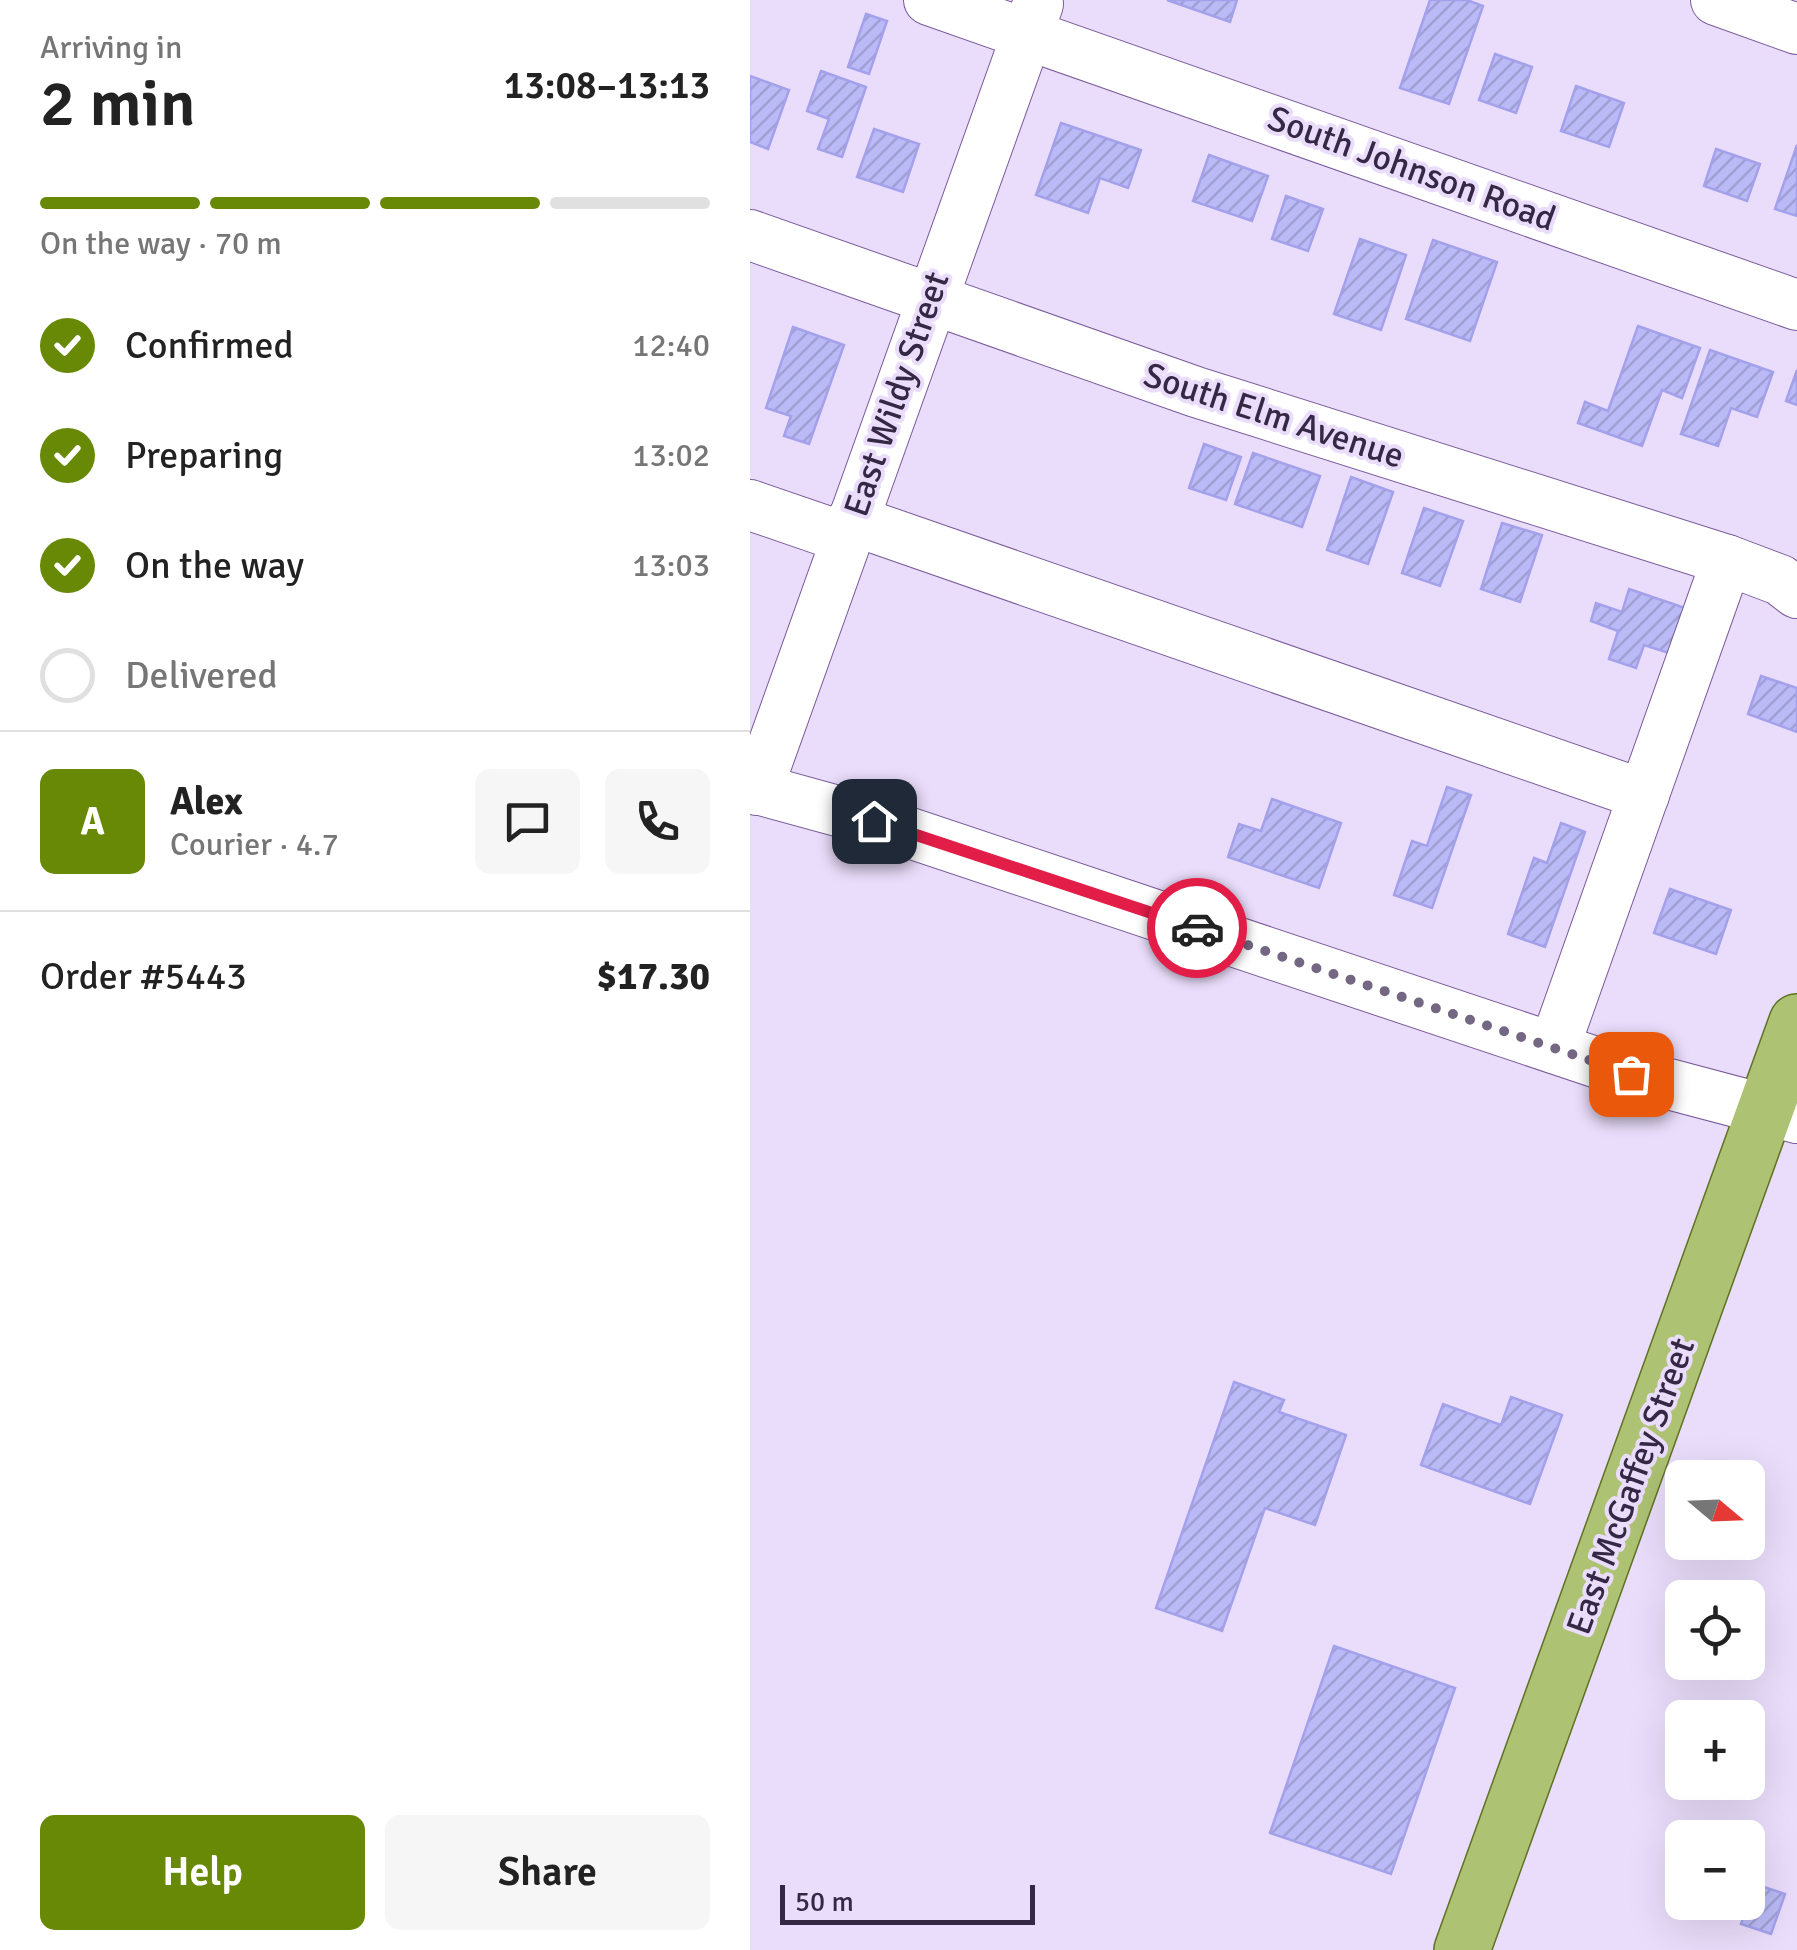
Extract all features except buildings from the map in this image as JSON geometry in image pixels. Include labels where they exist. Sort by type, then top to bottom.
[{"type":"main road","name":"East McGaffey Street","points":[[1462,1950],[1782,1113],[1797,1022]]},
{"type":"street","name":"South Johnson Road","points":[[928,0],[1034,16],[1797,305]]},
{"type":"street","points":[[1716,0],[1797,29]]},
{"type":"street","name":"East Wildy Street","points":[[754,789],[1034,16]]},
{"type":"street","name":"South Elm Avenue","points":[[750,236],[1196,392],[1727,560],[1780,580],[1797,593]]},
{"type":"street","points":[[750,505],[849,529],[1644,794]]},
{"type":"street","points":[[1554,1048],[1727,560]]},
{"type":"street","points":[[754,789],[874,821],[1631,1074],[1782,1113]]},
{"type":"way so far","points":[[1197,928],[1631,1074]]},
{"type":"route","points":[[874,821],[1197,928]]}]
